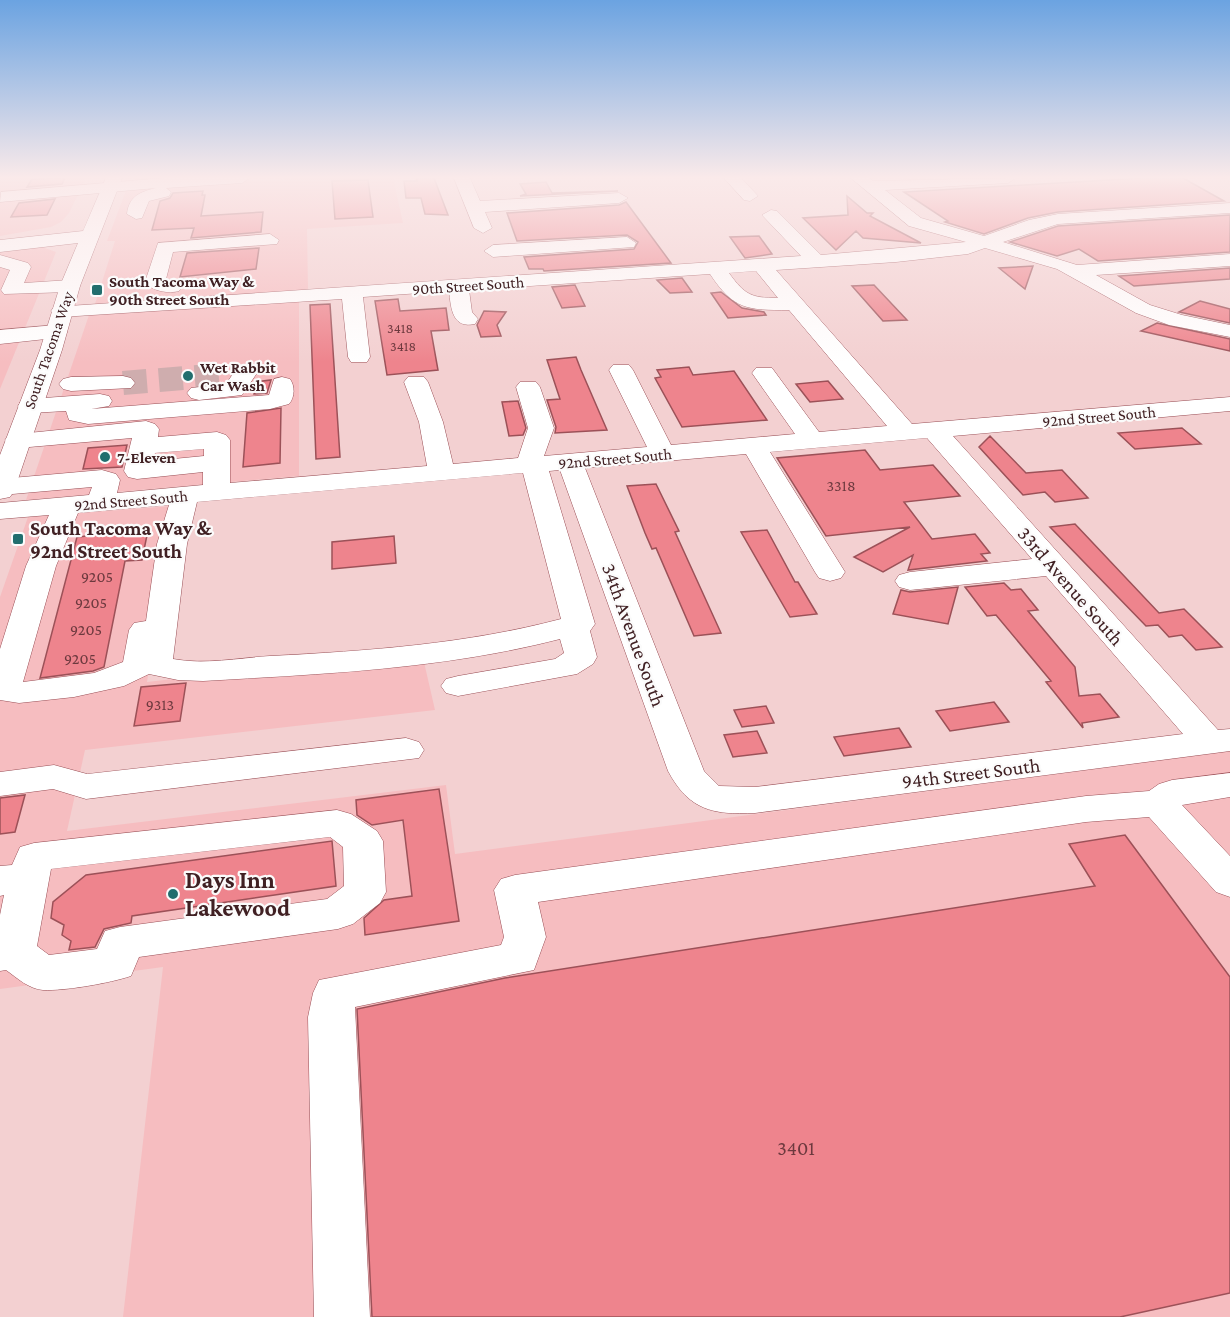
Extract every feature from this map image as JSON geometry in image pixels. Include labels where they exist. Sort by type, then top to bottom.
[{"type":"street","points":[[0,246],[60,239]]},
{"type":"street","name":"South Tacoma Way","points":[[0,496],[21,418],[90,239]]},
{"type":"street","points":[[488,239],[506,282]]},
{"type":"street","points":[[795,239],[816,261]]},
{"type":"street","points":[[975,239],[1078,270],[1109,292],[1143,309],[1177,320],[1230,331]]},
{"type":"street","name":"90th Street South","points":[[170,295],[277,280],[276,297],[761,265],[952,250],[991,239]]},
{"type":"street","points":[[170,295],[155,282],[165,247],[270,240]]},
{"type":"street","points":[[493,251],[627,243]]},
{"type":"street","points":[[0,257],[23,252],[41,253],[42,256],[21,267],[0,261]]},
{"type":"street","points":[[1078,270],[1230,260]]},
{"type":"street","name":"33rd Avenue South","points":[[761,265],[795,304],[1054,566],[1219,741]]},
{"type":"street","points":[[21,267],[7,296],[60,317]]},
{"type":"street","points":[[716,268],[736,298],[746,303],[795,304]]},
{"type":"street","points":[[458,285],[462,313],[467,318]]},
{"type":"street","points":[[352,292],[359,357]]},
{"type":"street","points":[[0,337],[60,317],[170,295]]},
{"type":"street","points":[[0,353],[60,317]]},
{"type":"street","points":[[621,370],[663,454]]},
{"type":"street","points":[[279,373],[282,382],[281,399],[270,402],[88,417],[78,415],[87,396],[234,390],[240,374],[279,373]]},
{"type":"street","points":[[764,373],[813,441]]},
{"type":"street","points":[[21,418],[123,382]]},
{"type":"street","points":[[416,382],[431,422],[442,473]]},
{"type":"street","points":[[172,505],[172,544],[156,665],[167,670],[332,663],[418,656],[486,645],[579,624],[533,471],[541,428],[528,387]]},
{"type":"street","name":"92nd Street South","points":[[62,504],[107,480],[101,502],[172,505],[216,492],[442,473],[533,471],[570,462],[1230,405]]},
{"type":"street","points":[[21,418],[146,429],[138,471],[217,464],[216,492]]},
{"type":"street","points":[[754,446],[830,572]]},
{"type":"street","name":"34th Avenue South","points":[[570,462],[686,771],[696,789],[712,798]]},
{"type":"street","points":[[0,496],[62,504],[172,505],[533,471]]},
{"type":"street","points":[[62,504],[41,566],[12,630],[5,687],[8,692],[45,690],[99,681],[121,677],[136,669],[140,661],[160,530],[172,505]]},
{"type":"street","points":[[910,581],[1054,566]]},
{"type":"street","points":[[458,686],[575,663],[581,657],[581,650],[573,625]]},
{"type":"street","name":"94th Street South","points":[[712,798],[742,801],[778,798],[1219,741]]},
{"type":"street","points":[[0,783],[54,777],[86,787],[406,750]]},
{"type":"street","points":[[342,1317],[331,1017],[335,993],[519,958],[525,937],[515,890],[1086,809],[1158,803],[1172,793],[1230,785]]},
{"type":"street","points":[[1158,803],[1230,882]]},
{"type":"street","points":[[337,823],[363,841],[365,892],[338,913],[120,944],[116,964],[42,974],[7,953],[14,880],[34,857],[337,823]]},
{"type":"shaded area","points":[[307,239],[308,290],[95,304],[115,241],[107,241]]},
{"type":"shaded area","points":[[42,247],[56,252],[0,389],[0,252]]},
{"type":"shaded area","points":[[299,301],[299,476],[26,500],[89,315]]},
{"type":"shaded area","points":[[173,506],[147,682],[260,669],[424,662],[435,710],[85,750],[67,831],[446,785],[455,854],[1230,751],[1230,1317],[123,1317],[163,967],[0,989],[0,597],[28,517]]},
{"type":"building","points":[[634,239],[654,239],[671,263],[544,271],[543,269],[529,269],[524,257],[634,249],[638,242]]},
{"type":"building","points":[[732,239],[761,239],[772,254],[745,258]]},
{"type":"building","points":[[825,239],[847,239],[836,250]]},
{"type":"building","points":[[880,239],[914,239],[921,243]]},
{"type":"building","points":[[1018,239],[1230,239],[1230,252],[1098,261],[1079,249],[1057,256],[1010,242]]},
{"type":"building","points":[[259,248],[256,269],[180,277],[187,253]]},
{"type":"building","points":[[1033,266],[1025,289],[999,268]]},
{"type":"building","points":[[1230,268],[1230,279],[1134,286],[1119,276]]},
{"type":"building","points":[[682,278],[692,292],[670,293],[657,280]]},
{"type":"building","points":[[575,285],[585,306],[562,308],[552,287]]},
{"type":"building","points":[[874,285],[907,320],[883,321],[852,286]]},
{"type":"building","points":[[721,292],[742,308],[764,312],[766,315],[728,318],[711,293]]},
{"type":"building","points":[[398,299],[400,311],[446,308],[449,330],[431,331],[438,370],[387,375],[375,301]]},
{"type":"building","points":[[1200,301],[1230,309],[1230,323],[1179,312]]},
{"type":"building","points":[[330,304],[340,457],[316,459],[310,305]]},
{"type":"building","points":[[484,311],[506,312],[497,325],[501,336],[481,337],[477,325]]},
{"type":"building","points":[[1157,323],[1230,339],[1230,351],[1141,331]]},
{"type":"building","points":[[576,357],[607,430],[555,433],[556,427],[547,400],[560,399],[547,360]]},
{"type":"building","points":[[689,367],[693,375],[734,371],[767,420],[682,427],[655,378],[661,377],[657,370]]},
{"type":"building","points":[[271,380],[267,393],[254,394],[255,382]]},
{"type":"building","points":[[828,381],[843,399],[810,402],[796,384]]},
{"type":"building","points":[[518,401],[526,428],[523,435],[509,436],[502,402]]},
{"type":"building","points":[[281,408],[280,463],[243,467],[247,413]]},
{"type":"building","points":[[1182,428],[1201,444],[1135,449],[1118,433]]},
{"type":"building","points":[[990,436],[1026,473],[1062,470],[1088,498],[1055,502],[1045,492],[1023,495],[979,447]]},
{"type":"building","name":"7-Eleven","points":[[127,445],[122,467],[83,469],[88,448]]},
{"type":"building","points":[[865,450],[880,470],[933,465],[960,496],[904,502],[932,539],[975,534],[990,553],[981,554],[987,561],[908,570],[913,555],[883,572],[854,557],[910,527],[826,536],[777,458]]},
{"type":"building","points":[[656,484],[679,531],[675,532],[721,633],[694,636],[656,548],[652,549],[645,533],[627,486]]},
{"type":"building","points":[[1075,524],[1159,613],[1184,609],[1222,647],[1196,650],[1182,635],[1169,637],[1158,625],[1146,626],[1050,527]]},
{"type":"building","points":[[148,530],[142,560],[125,561],[104,667],[93,671],[40,678],[77,537]]},
{"type":"building","points":[[767,530],[795,582],[798,582],[817,614],[790,617],[741,532]]},
{"type":"building","points":[[394,536],[396,563],[332,569],[332,542]]},
{"type":"building","points":[[1004,583],[1011,590],[1021,589],[1038,610],[1028,611],[1075,667],[1079,696],[1100,694],[1119,717],[1082,723],[1083,728],[1046,682],[1051,681],[996,615],[987,616],[965,587]]},
{"type":"building","points":[[958,587],[948,624],[893,614],[901,590],[910,592]]},
{"type":"building","points":[[186,683],[180,721],[134,726],[141,687]]},
{"type":"building","points":[[994,702],[1009,722],[950,731],[936,711]]},
{"type":"building","points":[[766,706],[774,723],[742,727],[734,710]]},
{"type":"building","points":[[899,728],[911,747],[844,756],[834,737]]},
{"type":"building","points":[[757,731],[767,753],[733,757],[724,735]]},
{"type":"building","points":[[439,789],[459,921],[365,935],[364,918],[384,900],[412,896],[403,820],[372,825],[357,815],[356,800]]},
{"type":"building","points":[[25,795],[15,832],[0,834],[0,798]]},
{"type":"building","points":[[1125,835],[1230,977],[1230,1293],[1120,1317],[372,1317],[357,1009],[505,978],[1095,886],[1069,844]]},
{"type":"building","name":"Days Inn Lakewood","points":[[332,841],[336,886],[132,916],[131,923],[104,929],[95,947],[69,950],[71,941],[62,935],[64,925],[51,918],[53,902],[86,875]]},
{"type":"tunnel","points":[[123,383],[234,374]]},
{"type":"place","name":"South Tacoma Way & 90th Street South","points":[[97,290]]},
{"type":"place","name":"Wet Rabbit Car Wash","points":[[188,376]]},
{"type":"place","name":"7-Eleven","points":[[105,457]]},
{"type":"place","name":"South Tacoma Way & 92nd Street South","points":[[18,539]]},
{"type":"place","name":"Days Inn Lakewood","points":[[173,894]]}]
